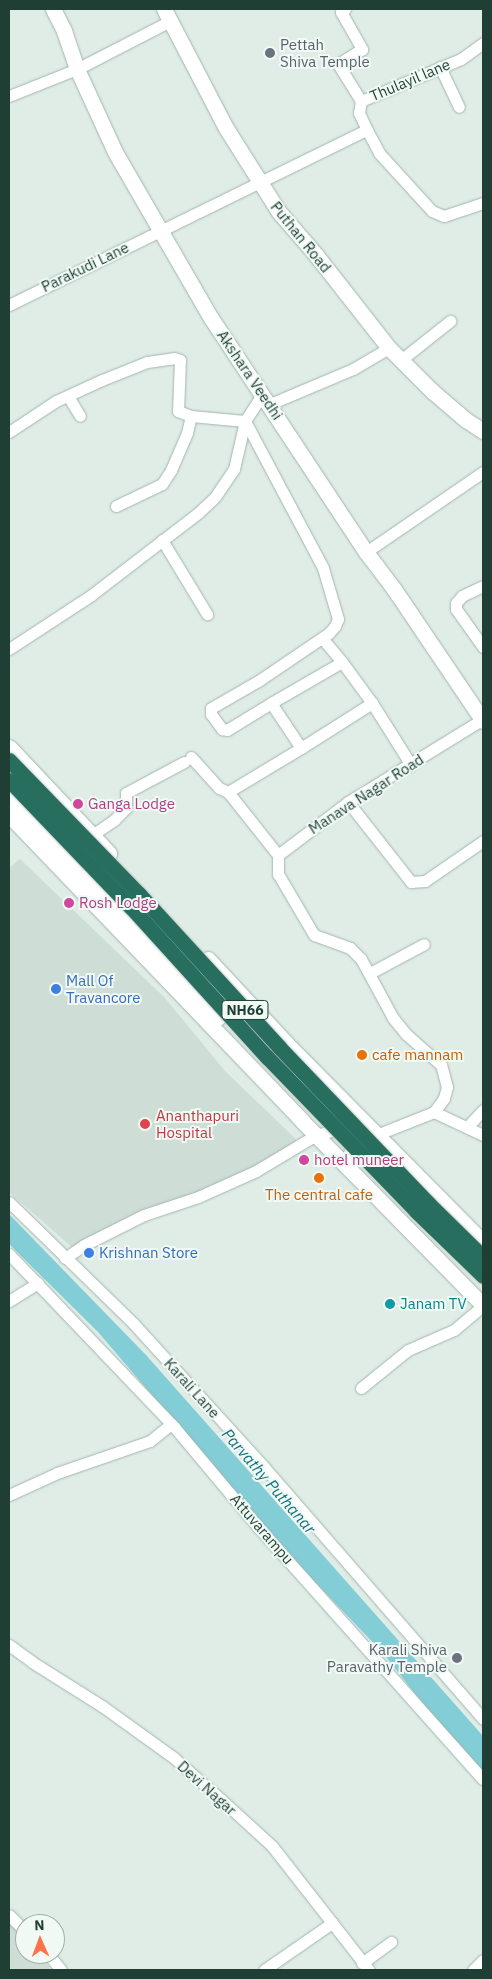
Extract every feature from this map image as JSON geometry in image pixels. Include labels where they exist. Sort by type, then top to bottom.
[{"type":"highway","name":"NH66","points":[[9,760],[139,894],[279,1047],[414,1189],[483,1258]]},
{"type":"highway","name":"NH66","points":[[9,780],[130,906],[267,1057],[416,1211],[483,1276]]},
{"type":"street","name":"Akshara Veedhi","points":[[53,9],[77,69],[115,152],[211,318],[366,552],[394,589],[483,719]]},
{"type":"street","points":[[345,9],[341,12],[362,50],[338,64],[361,101]]},
{"type":"street","points":[[9,96],[77,69],[167,15]]},
{"type":"street","name":"Puthan Road","points":[[167,15],[226,128],[278,212],[316,255],[389,348],[466,420],[483,431]]},
{"type":"street","name":"Thulayil lane","points":[[483,43],[461,59],[361,101],[359,113],[379,153],[432,211],[444,216],[483,203]]},
{"type":"street","points":[[440,67],[459,107]]},
{"type":"street","points":[[261,182],[366,130]]},
{"type":"street","name":"Parakudi Lane","points":[[9,305],[261,182]]},
{"type":"street","points":[[401,360],[450,321]]},
{"type":"street","points":[[9,649],[90,596],[215,497],[234,469],[245,421],[266,400],[352,369],[389,348]]},
{"type":"street","points":[[9,432],[68,396],[147,362],[174,358],[180,360],[178,411],[191,416],[245,421]]},
{"type":"street","points":[[68,396],[80,416]]},
{"type":"street","points":[[116,506],[162,484],[172,470],[187,433],[191,416]]},
{"type":"street","points":[[245,421],[323,568],[338,619],[335,626],[322,638],[258,681],[211,708],[211,714],[222,729],[227,730],[342,662]]},
{"type":"street","points":[[366,552],[483,472]]},
{"type":"street","points":[[162,540],[207,614]]},
{"type":"street","points":[[483,586],[462,596],[456,603],[456,609],[483,647]]},
{"type":"street","points":[[322,638],[372,703],[411,765]]},
{"type":"street","points":[[271,703],[301,748]]},
{"type":"street","points":[[228,792],[372,703]]},
{"type":"street","name":"Manava Nagar Road","points":[[278,855],[348,802],[483,719]]},
{"type":"street","points":[[9,747],[344,1102],[483,1242]]},
{"type":"street","points":[[92,835],[114,820],[126,808],[126,793],[188,759],[219,788],[228,792],[278,855],[278,874],[314,935],[350,948],[361,959],[393,1018],[406,1034],[441,1065],[448,1087],[444,1098],[434,1112],[376,1135],[367,1135],[351,1147],[346,1164]]},
{"type":"street","points":[[9,797],[141,934],[283,1089],[284,1102]]},
{"type":"street","points":[[348,802],[411,882],[425,881],[483,840]]},
{"type":"street","points":[[9,814],[284,1102],[483,1305],[454,1330],[408,1350],[362,1388]]},
{"type":"street","points":[[370,973],[424,944]]},
{"type":"street","points":[[65,1258],[84,1245],[144,1215],[198,1196],[256,1171],[316,1134],[331,1131],[344,1118],[344,1102]]},
{"type":"street","points":[[468,1126],[483,1110]]},
{"type":"street","points":[[434,1112],[468,1126],[483,1135]]},
{"type":"street","name":"Karali Lane","points":[[9,1202],[133,1323],[238,1438],[483,1719]]},
{"type":"street","name":"Attuvarampu","points":[[9,1254],[171,1424],[259,1528],[483,1779]]},
{"type":"street","points":[[9,1301],[38,1283]]},
{"type":"street","points":[[9,1495],[57,1473],[150,1441],[171,1424]]},
{"type":"street","name":"Devi Nagar","points":[[9,1645],[32,1662],[102,1706],[174,1758],[272,1846],[365,1966]]},
{"type":"street","points":[[264,1970],[332,1924]]},
{"type":"street","points":[[365,1966],[391,1942]]},
{"type":"street","points":[[473,1970],[483,1960]]},
{"type":"shaded area","name":"Ananthapuri Hospital","points":[[20,859],[165,998],[225,1071],[299,1142],[200,1197],[74,1249],[9,1192],[9,868]]},
{"type":"shaded area","points":[[9,1921],[15,1928],[15,1964],[46,1964],[51,1970],[9,1970]]},
{"type":"water","points":[[9,1214],[146,1355],[483,1736],[483,1780],[383,1653],[289,1555],[98,1332],[9,1244]]},
{"type":"place","name":"Pettah Shiva Temple","points":[[270,53]]},
{"type":"place","name":"Ganga Lodge","points":[[78,804]]},
{"type":"place","name":"Rosh Lodge","points":[[69,903]]},
{"type":"place","name":"Mall Of Travancore","points":[[56,989]]},
{"type":"place","name":"cafe mannam","points":[[362,1055]]},
{"type":"place","name":"Ananthapuri Hospital","points":[[145,1124]]},
{"type":"place","name":"hotel muneer","points":[[304,1160]]},
{"type":"place","name":"The central cafe","points":[[319,1178]]},
{"type":"place","name":"Krishnan Store","points":[[89,1253]]},
{"type":"place","name":"Janam TV","points":[[390,1304]]},
{"type":"place","name":"Karali Shiva Paravathy Temple","points":[[457,1658]]},
{"type":"water label","name":"Parvathy Puthanar","points":[[269,1481]]}]
